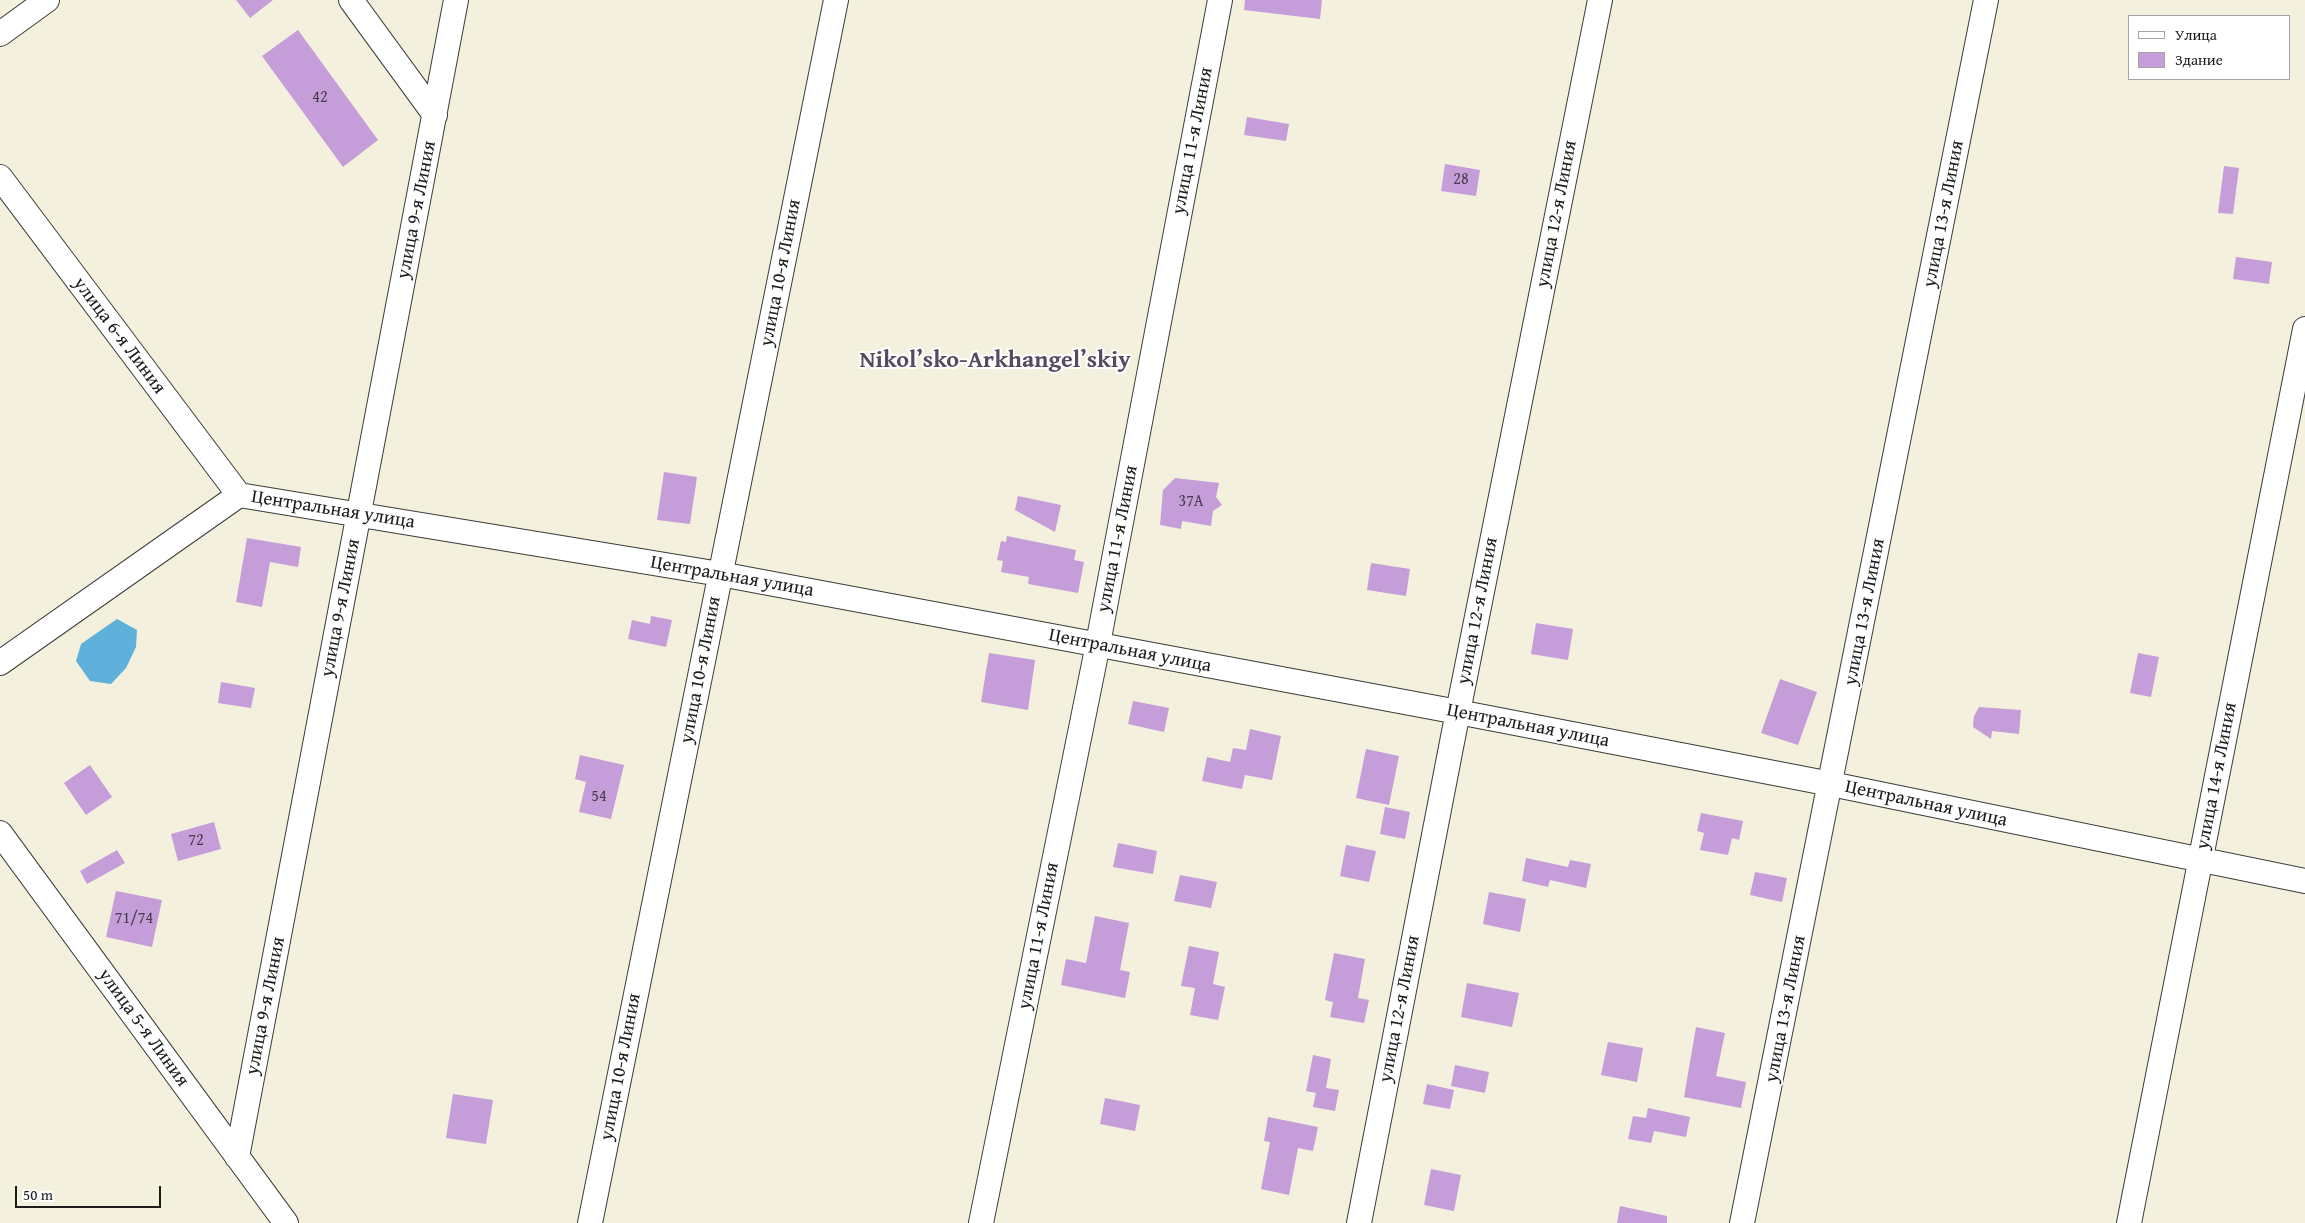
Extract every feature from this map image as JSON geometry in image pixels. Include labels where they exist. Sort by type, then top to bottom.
[{"type":"street","points":[[0,34],[46,0]]},
{"type":"street","points":[[351,0],[435,115]]},
{"type":"street","name":"улица 9-я Линия","points":[[237,1157],[456,0]]},
{"type":"street","name":"улица 10-я Линия","points":[[590,1223],[836,0]]},
{"type":"street","name":"улица 11-я Линия","points":[[981,1223],[1098,645],[1220,0]]},
{"type":"street","name":"улица 12-я Линия","points":[[1359,1223],[1458,712],[1600,0]]},
{"type":"street","name":"улица 13-я Линия","points":[[1742,1223],[1986,0]]},
{"type":"street","name":"улица 6-я Линия","points":[[0,178],[239,494]]},
{"type":"street","name":"улица 14-я Линия","points":[[2129,1223],[2305,329]]},
{"type":"street","name":"Центральная улица","points":[[0,663],[239,494],[720,574],[1458,712],[1831,784],[2305,881]]},
{"type":"street","name":"улица 5-я Линия","points":[[0,833],[286,1223]]},
{"type":"water","points":[[117,619],[137,630],[136,647],[126,668],[111,684],[90,681],[76,661],[81,644]]},
{"type":"building","points":[[236,0],[273,0],[250,18]]},
{"type":"building","points":[[1245,0],[1322,0],[1320,19],[1244,10]]},
{"type":"building","points":[[298,30],[378,140],[343,167],[262,56]]},
{"type":"building","points":[[1247,117],[1289,124],[1286,141],[1244,135]]},
{"type":"building","points":[[1445,164],[1480,170],[1476,196],[1441,191]]},
{"type":"building","points":[[2224,166],[2239,168],[2233,214],[2218,213]]},
{"type":"building","points":[[2236,257],[2272,262],[2269,284],[2233,279]]},
{"type":"building","points":[[664,472],[697,477],[690,524],[657,520]]},
{"type":"building","points":[[1175,478],[1219,483],[1216,497],[1222,505],[1213,511],[1211,526],[1182,521],[1181,529],[1160,525],[1163,490]]},
{"type":"building","points":[[1018,496],[1061,505],[1055,532],[1015,510]]},
{"type":"building","points":[[1007,536],[1076,550],[1074,560],[1084,562],[1078,593],[1028,584],[1029,577],[1001,572],[1003,561],[997,560],[1001,541],[1006,542]]},
{"type":"building","points":[[247,538],[301,547],[298,567],[270,562],[262,607],[236,602]]},
{"type":"building","points":[[1371,563],[1410,569],[1406,596],[1367,590]]},
{"type":"building","points":[[651,616],[672,620],[666,647],[628,639],[632,620],[650,624]]},
{"type":"building","points":[[1536,623],[1573,629],[1568,660],[1531,654]]},
{"type":"building","points":[[989,653],[1035,660],[1028,710],[981,702]]},
{"type":"building","points":[[2138,653],[2159,657],[2151,697],[2130,693]]},
{"type":"building","points":[[1780,679],[1817,692],[1798,745],[1761,733]]},
{"type":"building","points":[[221,682],[255,688],[251,708],[218,703]]},
{"type":"building","points":[[1133,701],[1169,708],[1164,732],[1128,724]]},
{"type":"building","points":[[1979,707],[2021,710],[2019,734],[1992,731],[1991,739],[1973,727],[1974,716]]},
{"type":"building","points":[[1250,729],[1281,736],[1272,780],[1245,775],[1242,789],[1202,781],[1207,757],[1230,762],[1233,748],[1246,750]]},
{"type":"building","points":[[1366,749],[1399,756],[1389,805],[1356,798]]},
{"type":"building","points":[[580,755],[624,765],[611,819],[579,812],[586,782],[575,779]]},
{"type":"building","points":[[90,765],[112,797],[86,815],[64,783]]},
{"type":"building","points":[[1385,807],[1410,812],[1405,839],[1380,834]]},
{"type":"building","points":[[1701,813],[1743,821],[1739,840],[1732,838],[1728,855],[1700,850],[1704,833],[1697,831]]},
{"type":"building","points":[[214,822],[221,849],[178,861],[171,834]]},
{"type":"building","points":[[1118,843],[1157,851],[1153,874],[1113,867]]},
{"type":"building","points":[[1346,845],[1376,851],[1369,882],[1340,876]]},
{"type":"building","points":[[117,850],[125,863],[87,884],[80,871]]},
{"type":"building","points":[[1526,858],[1568,867],[1570,860],[1591,864],[1586,888],[1550,880],[1548,887],[1522,881]]},
{"type":"building","points":[[1755,872],[1787,878],[1782,902],[1750,895]]},
{"type":"building","points":[[1180,875],[1217,882],[1211,908],[1174,901]]},
{"type":"building","points":[[116,891],[162,900],[152,947],[106,937]]},
{"type":"building","points":[[1489,892],[1526,899],[1520,932],[1483,924]]},
{"type":"building","points":[[1095,916],[1129,923],[1120,970],[1130,972],[1125,998],[1061,985],[1066,959],[1086,963]]},
{"type":"building","points":[[1189,946],[1219,952],[1213,984],[1225,987],[1218,1020],[1190,1015],[1195,988],[1181,986]]},
{"type":"building","points":[[1334,953],[1365,959],[1358,998],[1369,1000],[1364,1023],[1330,1017],[1333,1002],[1325,1000]]},
{"type":"building","points":[[1467,983],[1519,993],[1512,1027],[1461,1017]]},
{"type":"building","points":[[1696,1027],[1725,1033],[1716,1076],[1746,1082],[1741,1108],[1684,1097]]},
{"type":"building","points":[[1608,1042],[1643,1048],[1637,1082],[1601,1075]]},
{"type":"building","points":[[1313,1055],[1331,1059],[1326,1088],[1339,1090],[1335,1111],[1313,1107],[1316,1093],[1306,1091]]},
{"type":"building","points":[[1455,1065],[1489,1072],[1485,1093],[1451,1086]]},
{"type":"building","points":[[1427,1084],[1454,1090],[1450,1109],[1423,1104]]},
{"type":"building","points":[[453,1094],[493,1100],[486,1144],[446,1138]]},
{"type":"building","points":[[1105,1098],[1140,1105],[1135,1131],[1100,1124]]},
{"type":"building","points":[[1648,1108],[1690,1117],[1686,1137],[1654,1131],[1651,1143],[1628,1139],[1633,1116],[1646,1118]]},
{"type":"building","points":[[1268,1117],[1318,1127],[1313,1151],[1298,1148],[1289,1195],[1261,1189],[1270,1142],[1264,1141]]},
{"type":"building","points":[[1431,1169],[1461,1175],[1454,1211],[1424,1205]]},
{"type":"building","points":[[1620,1206],[1667,1216],[1667,1223],[1617,1223]]},
{"type":"district","name":"Nikol’sko-Arkhangel’skiy","points":[[995,361]]}]
